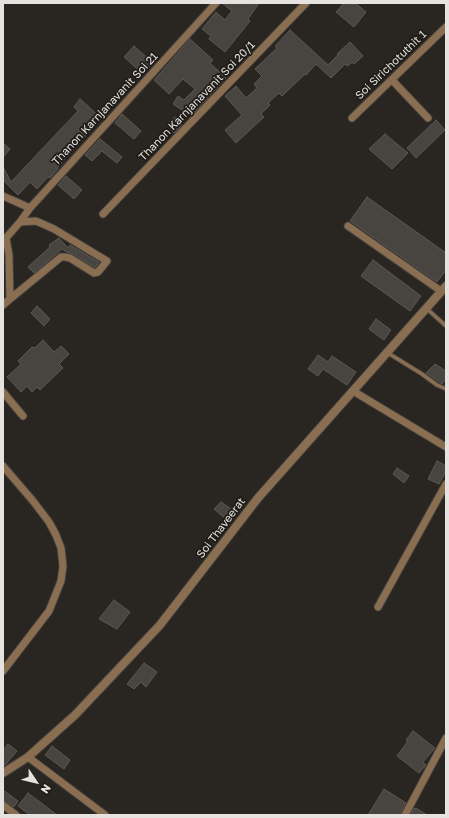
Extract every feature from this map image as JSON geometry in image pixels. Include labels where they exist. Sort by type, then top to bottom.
[{"type":"street","name":"Thanon Karnjanavanit Soi 21","points":[[4,238],[216,3]]},
{"type":"street","name":"Thanon Karnjanavanit Soi 20/1","points":[[103,214],[306,3]]},
{"type":"street","name":"Soi Sirichotuthit 1","points":[[352,118],[446,27]]},
{"type":"street","points":[[392,80],[428,118]]},
{"type":"street","points":[[3,196],[30,208]]},
{"type":"street","points":[[3,305],[61,257],[65,256],[70,258],[94,273],[98,272],[107,261],[46,224],[32,221],[20,222]]},
{"type":"street","points":[[348,226],[443,289]]},
{"type":"street","points":[[4,238],[8,255],[10,299]]},
{"type":"street","name":"Soi Thaveerat","points":[[3,773],[28,757],[74,715],[160,625],[258,498],[443,289]]},
{"type":"street","points":[[353,391],[446,447]]},
{"type":"street","points":[[3,392],[23,416]]},
{"type":"street","points":[[3,466],[49,522],[61,548],[63,566],[59,588],[49,611],[3,671]]},
{"type":"street","points":[[378,606],[446,484]]},
{"type":"street","points":[[405,815],[446,738]]},
{"type":"street","points":[[28,757],[105,815]]},
{"type":"street","points":[[3,805],[16,815]]},
{"type":"lane","points":[[426,308],[446,326]]},
{"type":"lane","points":[[388,352],[437,385],[446,389]]},
{"type":"building","points":[[222,3],[259,3],[248,19],[250,21],[225,52],[209,39],[211,36],[202,29],[216,12],[225,20],[232,11]]},
{"type":"building","points":[[344,3],[355,3],[366,12],[354,27],[336,12]]},
{"type":"building","points":[[290,30],[328,65],[350,42],[363,56],[354,64],[352,62],[348,66],[345,64],[331,78],[316,64],[282,96],[279,93],[268,103],[270,105],[261,114],[264,117],[236,143],[225,130],[242,115],[225,96],[236,86],[246,98],[257,88],[254,84],[262,76],[255,69],[277,48],[275,46]]},
{"type":"building","points":[[190,39],[213,60],[210,63],[226,78],[191,116],[173,104],[178,96],[184,100],[195,89],[183,79],[169,94],[154,80]]},
{"type":"building","points":[[134,46],[153,63],[143,74],[124,57]]},
{"type":"building","points":[[80,99],[101,118],[50,178],[48,177],[37,189],[30,182],[18,195],[3,180],[3,167],[11,182],[78,111],[74,107]]},
{"type":"building","points":[[122,114],[141,131],[134,139],[115,123]]},
{"type":"building","points":[[175,117],[182,125],[174,133],[167,124]]},
{"type":"building","points":[[436,120],[445,130],[416,158],[407,148]]},
{"type":"building","points":[[385,134],[408,153],[392,169],[369,149]]},
{"type":"building","points":[[100,139],[122,157],[117,163],[102,151],[92,161],[85,155]]},
{"type":"building","points":[[3,143],[10,149],[3,157]]},
{"type":"building","points":[[66,176],[82,190],[74,199],[58,185]]},
{"type":"building","points":[[367,197],[446,253],[446,270],[437,282],[350,221]]},
{"type":"building","points":[[59,238],[68,248],[70,245],[99,262],[95,268],[62,249],[34,273],[28,267],[50,247],[49,245]]},
{"type":"building","points":[[373,260],[421,296],[410,311],[361,276]]},
{"type":"building","points":[[37,306],[50,319],[44,326],[31,313]]},
{"type":"building","points":[[376,319],[391,330],[384,340],[369,329]]},
{"type":"building","points":[[43,340],[54,352],[61,346],[69,354],[59,364],[63,368],[40,390],[37,387],[32,392],[27,386],[21,392],[7,377],[21,364],[18,361],[32,347],[35,348]]},
{"type":"building","points":[[318,355],[328,362],[332,356],[356,372],[347,385],[323,369],[318,376],[308,369]]},
{"type":"building","points":[[435,364],[446,371],[446,379],[442,384],[426,373]]},
{"type":"building","points":[[437,461],[446,466],[446,471],[439,484],[428,479]]},
{"type":"building","points":[[397,468],[409,476],[404,483],[393,474]]},
{"type":"building","points":[[221,502],[234,511],[227,520],[214,509]]},
{"type":"building","points":[[114,600],[130,612],[117,629],[99,619]]},
{"type":"building","points":[[144,663],[157,672],[146,687],[141,682],[134,689],[127,684]]},
{"type":"building","points":[[413,731],[435,748],[423,762],[426,765],[419,773],[397,756]]},
{"type":"building","points":[[8,744],[17,751],[3,766],[3,750]]},
{"type":"building","points":[[52,746],[70,760],[64,769],[45,755]]},
{"type":"building","points":[[384,789],[406,803],[400,815],[368,815]]},
{"type":"building","points":[[3,790],[18,801],[14,807],[3,800]]},
{"type":"building","points":[[28,793],[57,815],[30,815],[18,806]]},
{"type":"building","points":[[414,808],[416,808],[427,815],[411,815]]}]
